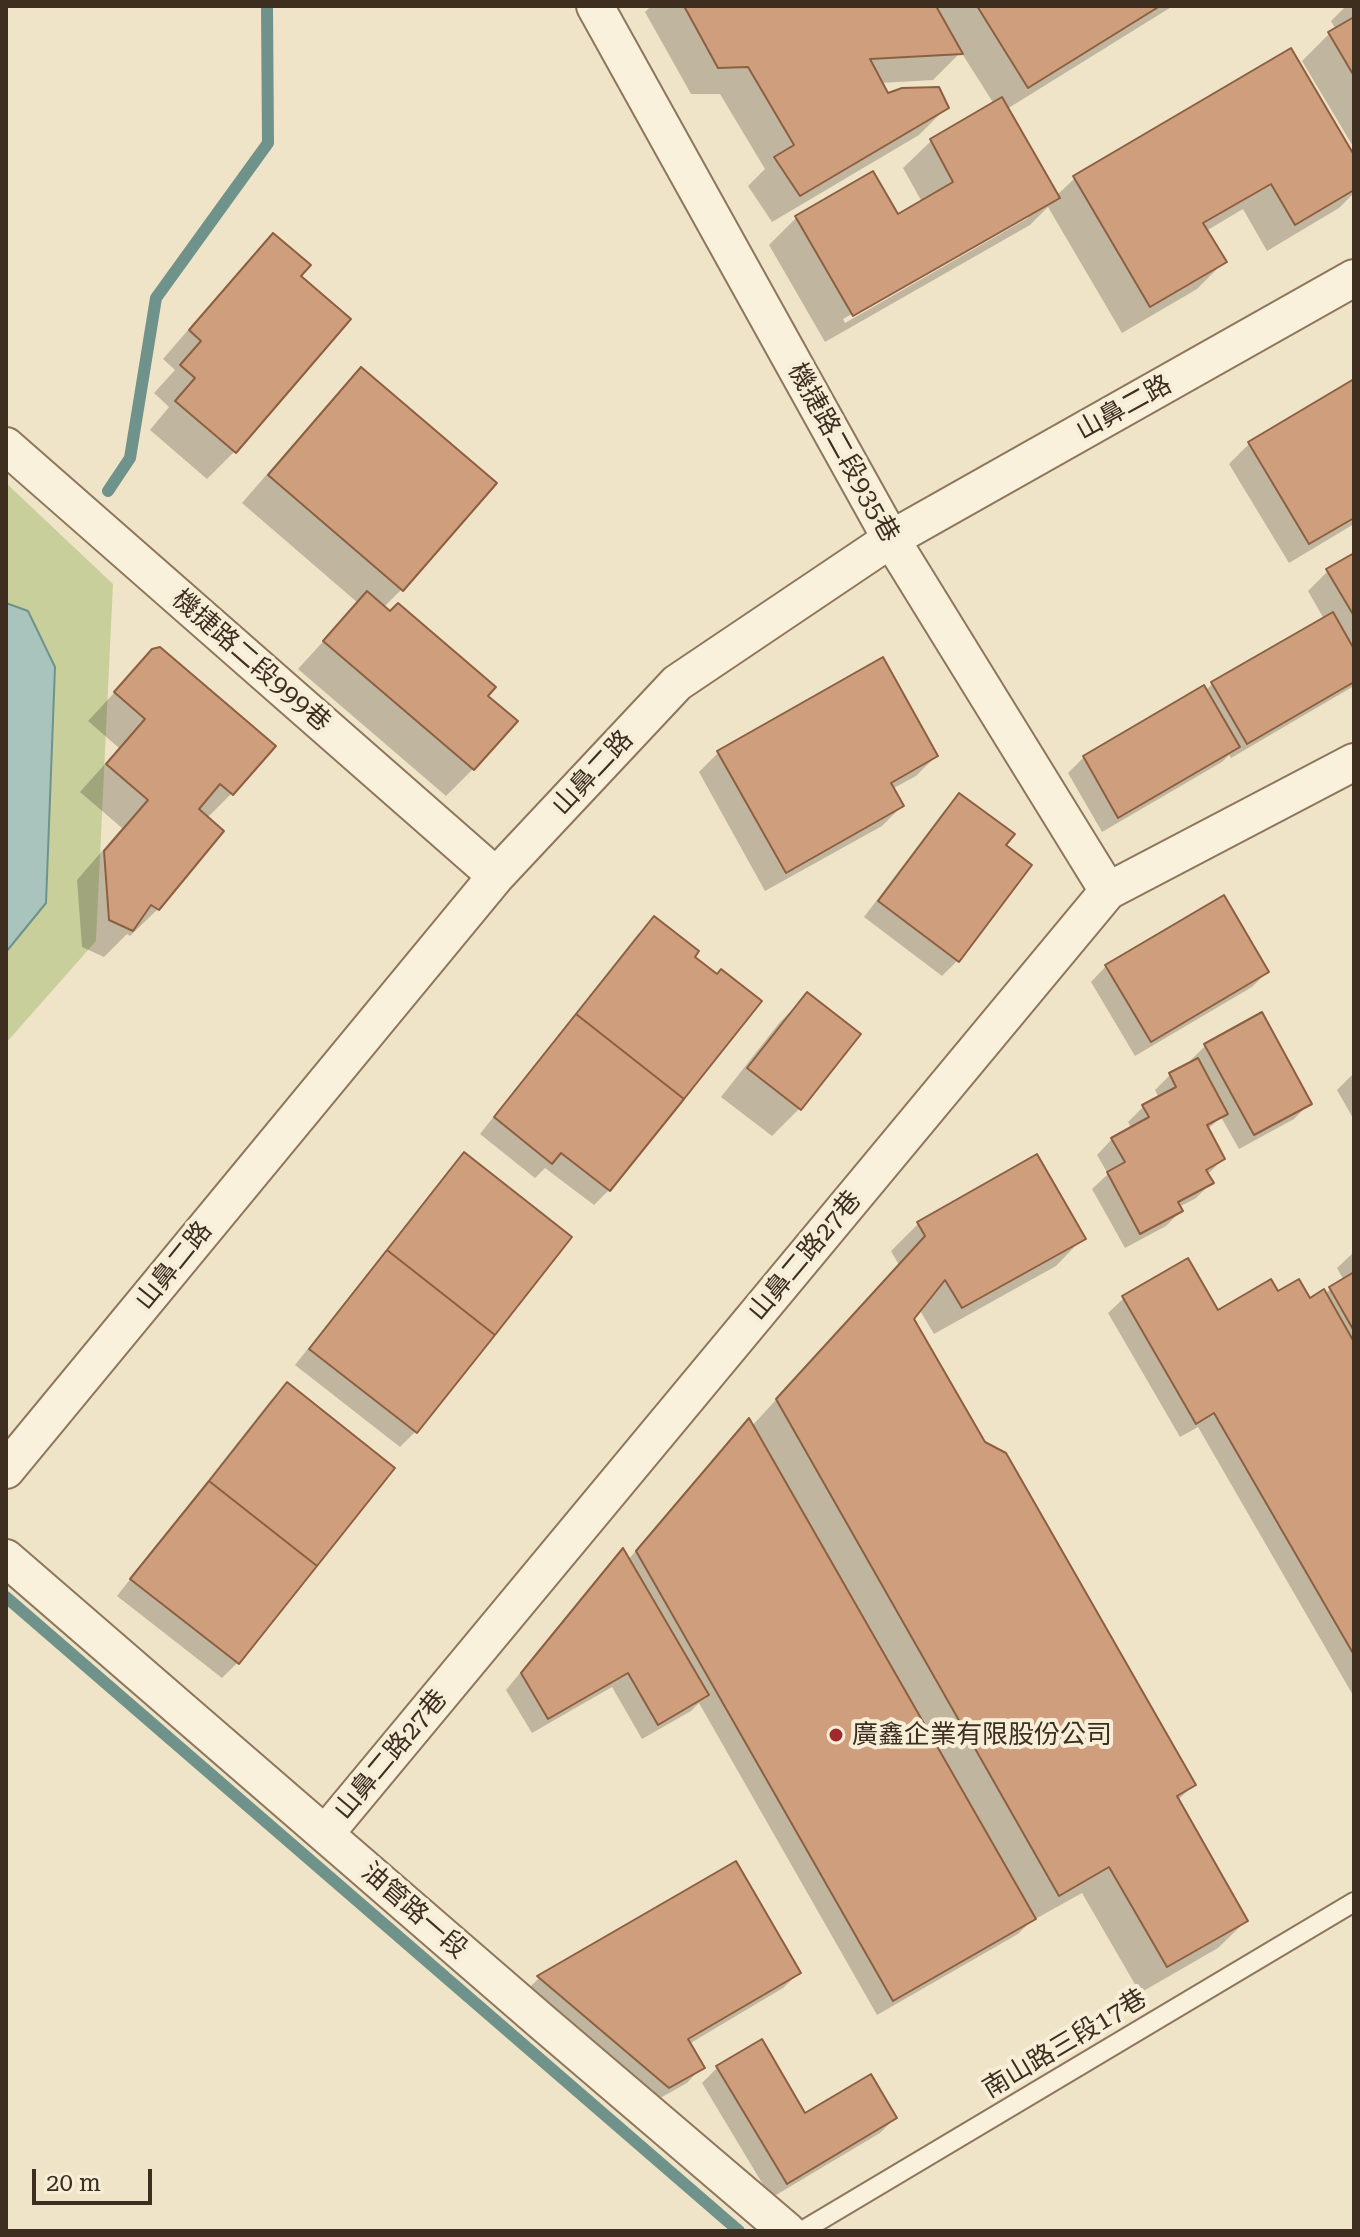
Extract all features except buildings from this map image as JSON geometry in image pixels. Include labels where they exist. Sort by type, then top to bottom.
[{"type":"street","name":"機捷路二段935巷","points":[[595,6],[891,539],[1108,891]]},
{"type":"street","name":"山鼻二路","points":[[6,1470],[496,876],[677,683],[891,539],[1354,278]]},
{"type":"street","name":"機捷路二段999巷","points":[[6,446],[496,876]]},
{"type":"street","name":"山鼻二路27巷","points":[[325,1834],[1108,891],[1354,762]]},
{"type":"street","name":"油管路一段","points":[[6,1558],[787,2231]]},
{"type":"lane","name":"南山路三段17巷","points":[[802,2231],[1354,1902]]},
{"type":"green space","points":[[6,483],[113,584],[96,941],[6,1043]]},
{"type":"water","points":[[6,603],[28,611],[55,667],[46,903],[6,952]]},
{"type":"waterway","points":[[108,491],[130,458],[156,298],[268,143],[267,6]]},
{"type":"waterway","points":[[6,1597],[739,2231]]},
{"type":"place","name":"廣鑫企業有限股份公司","points":[[836,1735]]}]
